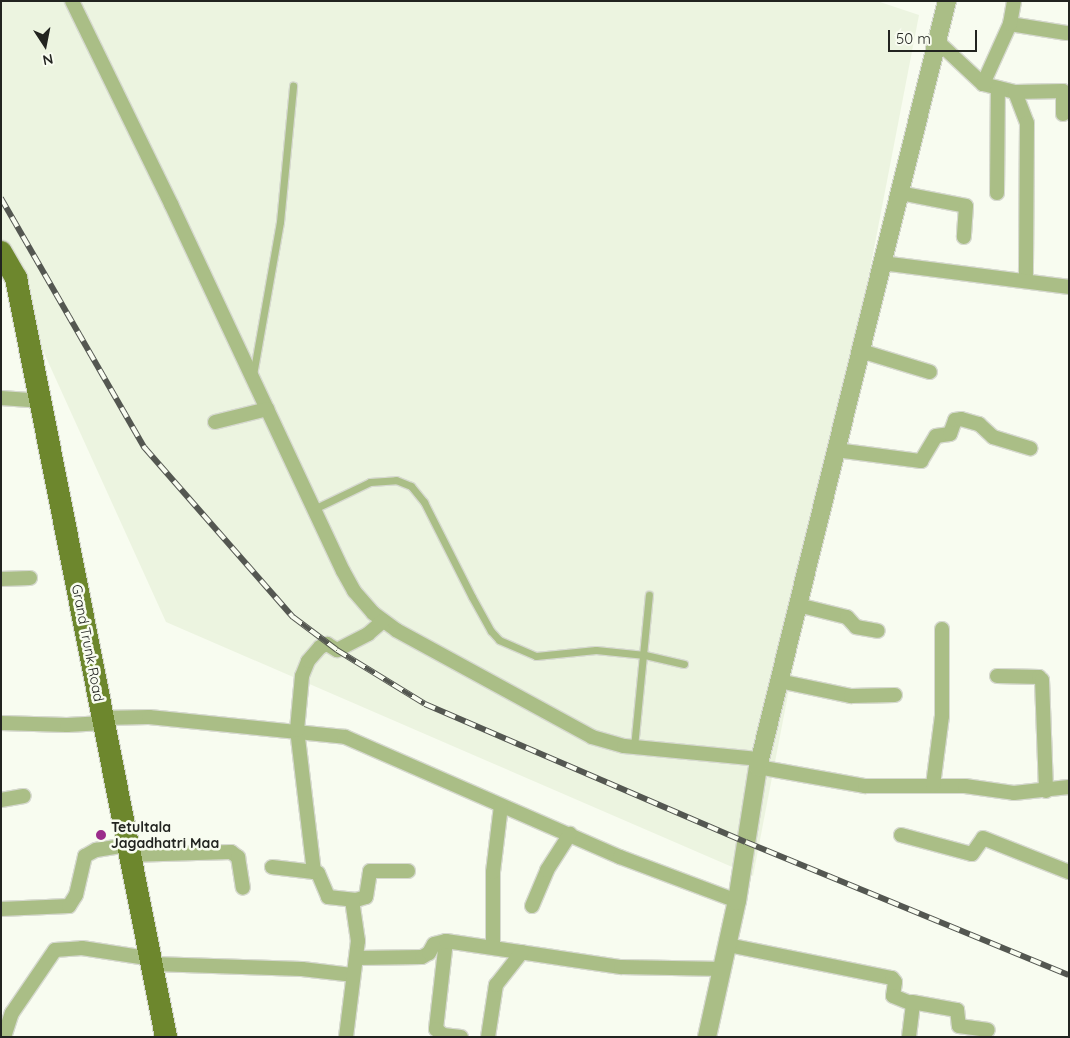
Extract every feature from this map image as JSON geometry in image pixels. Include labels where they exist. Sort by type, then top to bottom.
[{"type":"main road","name":"Grand Trunk Road","points":[[1,252],[16,278],[104,720],[127,850],[153,961],[166,1037]]},
{"type":"street","points":[[72,1],[354,591],[383,621],[561,722],[601,740],[634,748],[759,763],[845,784],[965,786],[1014,793],[1069,788]]},
{"type":"street","points":[[707,1037],[737,901],[759,763],[947,1]]},
{"type":"street","points":[[983,84],[1010,24],[1014,1]]},
{"type":"street","points":[[1010,24],[1066,33]]},
{"type":"street","points":[[937,41],[983,84],[1015,92],[1063,91],[1063,114]]},
{"type":"street","points":[[997,193],[998,88]]},
{"type":"street","points":[[1015,92],[1027,123],[1026,281]]},
{"type":"street","points":[[900,193],[966,206],[964,237]]},
{"type":"street","points":[[882,262],[1069,287]]},
{"type":"street","points":[[861,351],[930,372]]},
{"type":"street","points":[[1,398],[40,401]]},
{"type":"street","points":[[215,422],[267,409]]},
{"type":"street","points":[[836,450],[921,461],[926,457],[934,437],[950,434],[958,419],[974,422],[993,437],[1030,448]]},
{"type":"street","points":[[1,580],[30,578]]},
{"type":"street","points":[[798,605],[847,617],[856,627],[878,631]]},
{"type":"street","points":[[314,872],[296,730],[300,684],[308,661],[320,647],[327,644],[337,650],[368,634],[383,621]]},
{"type":"street","points":[[933,785],[942,716],[942,629]]},
{"type":"street","points":[[997,676],[1039,677],[1042,680],[1046,791]]},
{"type":"street","points":[[779,681],[851,696],[895,695]]},
{"type":"street","points":[[1,723],[67,725],[149,717],[296,730],[359,742],[501,806],[672,878],[737,901]]},
{"type":"street","points":[[1,800],[24,796]]},
{"type":"street","points":[[493,947],[493,872],[501,806]]},
{"type":"street","points":[[532,906],[547,870],[570,834]]},
{"type":"street","points":[[901,835],[972,854],[983,838],[1069,872]]},
{"type":"street","points":[[1,908],[69,906],[76,895],[85,856],[96,850],[231,852],[238,857],[243,888]]},
{"type":"street","points":[[272,867],[318,873],[328,898],[352,900],[366,897],[370,871],[408,871]]},
{"type":"street","points":[[346,1037],[352,975],[357,958],[352,900]]},
{"type":"street","points":[[446,941],[436,1029],[443,1035],[461,1037]]},
{"type":"street","points":[[357,958],[422,957],[429,953],[434,944],[446,941],[621,967],[723,969]]},
{"type":"street","points":[[728,945],[892,978],[895,982],[893,996],[912,1002],[957,1010],[959,1026],[988,1030]]},
{"type":"street","points":[[4,1037],[12,1013],[55,950],[70,947],[153,961],[302,969],[352,975]]},
{"type":"street","points":[[488,1037],[496,985],[522,952]]},
{"type":"street","points":[[909,1037],[912,1002]]},
{"type":"lane","points":[[253,378],[279,231],[293,86]]},
{"type":"lane","points":[[314,510],[370,482],[396,480],[411,486],[424,502],[477,606],[499,640],[536,656],[596,650],[645,655],[684,664]]},
{"type":"lane","points":[[634,748],[650,595]]},
{"type":"shaded area","points":[[1,1],[877,1],[919,15],[753,876],[166,622],[1,258]]},
{"type":"railway","points":[[1,198],[145,448],[293,617],[337,650],[425,704],[746,842],[1069,975]]},
{"type":"place","name":"Tetultala Jagadhatri Maa","points":[[101,835]]}]
